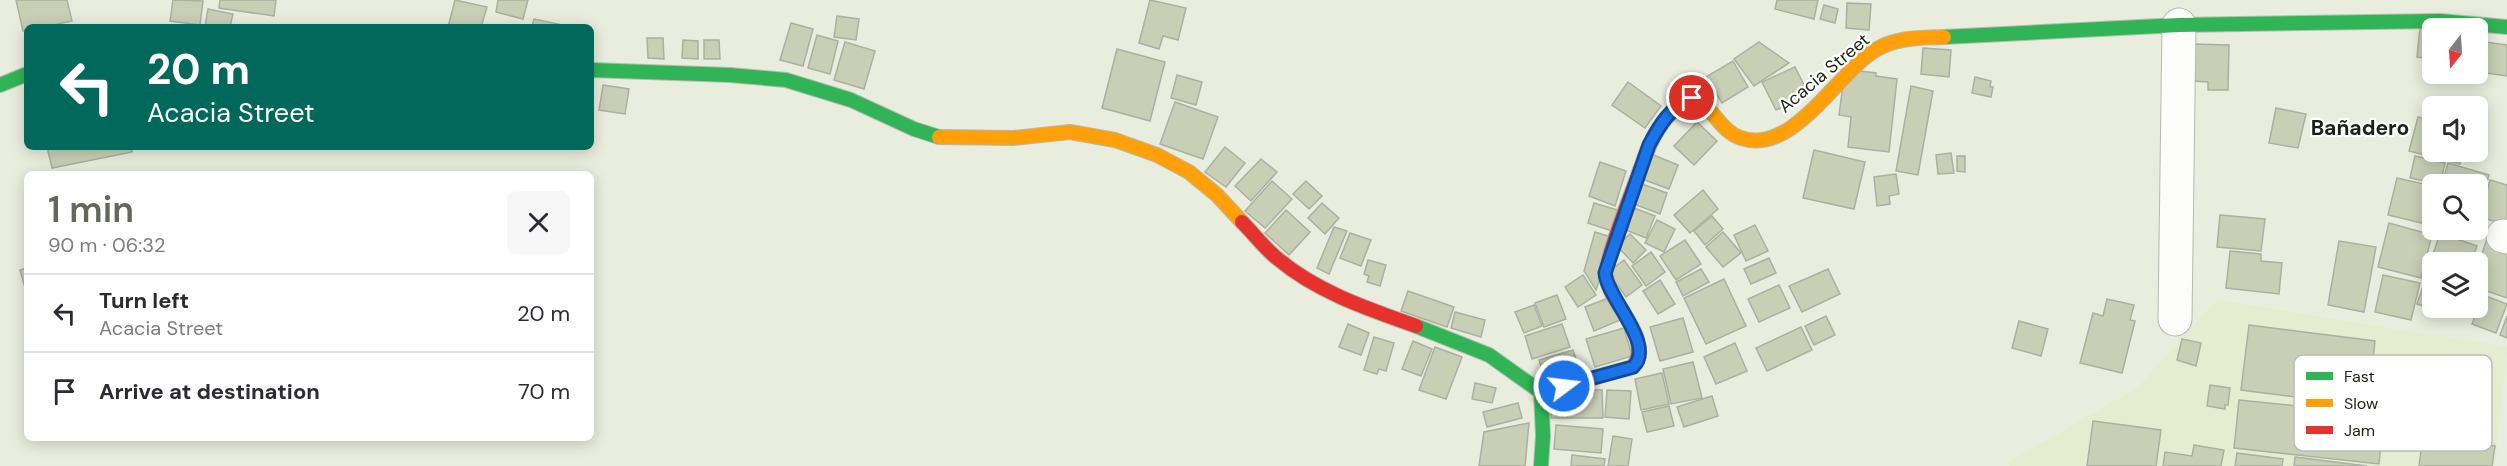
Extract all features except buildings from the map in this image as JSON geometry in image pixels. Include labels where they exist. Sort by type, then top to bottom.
[{"type":"street","name":"Acacia Street","points":[[1541,393],[1633,367],[1640,359],[1641,354],[1636,338],[1607,285],[1605,273],[1649,145],[1658,127],[1683,101],[1698,99],[1724,129],[1739,137],[1754,140],[1777,133],[1799,121],[1815,108],[1864,57],[1899,39],[2442,11],[2507,27]]},
{"type":"street","points":[[2175,319],[2179,25]]},
{"type":"street","points":[[594,70],[730,75],[786,80],[851,100],[914,129],[943,138],[1013,138],[1070,132],[1115,140],[1157,155],[1189,172],[1217,195],[1277,259],[1306,279],[1359,306],[1490,355],[1541,393],[1543,436],[1541,466]]},
{"type":"street","points":[[0,85],[24,75]]},
{"type":"shaded area","points":[[2217,300],[2507,347],[2495,466],[2009,466],[2009,462],[2137,388]]},
{"type":"traffic: fast","points":[[1944,37],[2179,25],[2440,21],[2507,27]]},
{"type":"traffic: fast","points":[[594,70],[730,75],[786,80],[851,100],[914,129],[939,137]]},
{"type":"traffic: fast","points":[[0,85],[24,75]]},
{"type":"traffic: fast","points":[[1416,326],[1489,355],[1541,392],[1543,436],[1541,466]]},
{"type":"traffic: slow","points":[[1640,170],[1658,128],[1673,111],[1692,98],[1705,106],[1733,135],[1760,140],[1779,135],[1797,124],[1862,60],[1877,49],[1901,40],[1944,37]]},
{"type":"traffic: slow","points":[[939,137],[1013,138],[1070,132],[1115,140],[1157,155],[1189,172],[1217,195],[1242,222]]},
{"type":"traffic: jam","points":[[1541,392],[1633,367],[1638,355],[1638,343],[1614,298],[1606,275],[1614,241],[1640,170]]},
{"type":"traffic: jam","points":[[1242,222],[1273,255],[1309,281],[1344,298],[1416,326]]},
{"type":"district","name":"Bañadero","points":[[2360,128]]},
{"type":"route","points":[[1564,386],[1633,367],[1640,359],[1641,354],[1636,338],[1607,285],[1605,273],[1649,145],[1658,127],[1676,107],[1692,98]]}]
